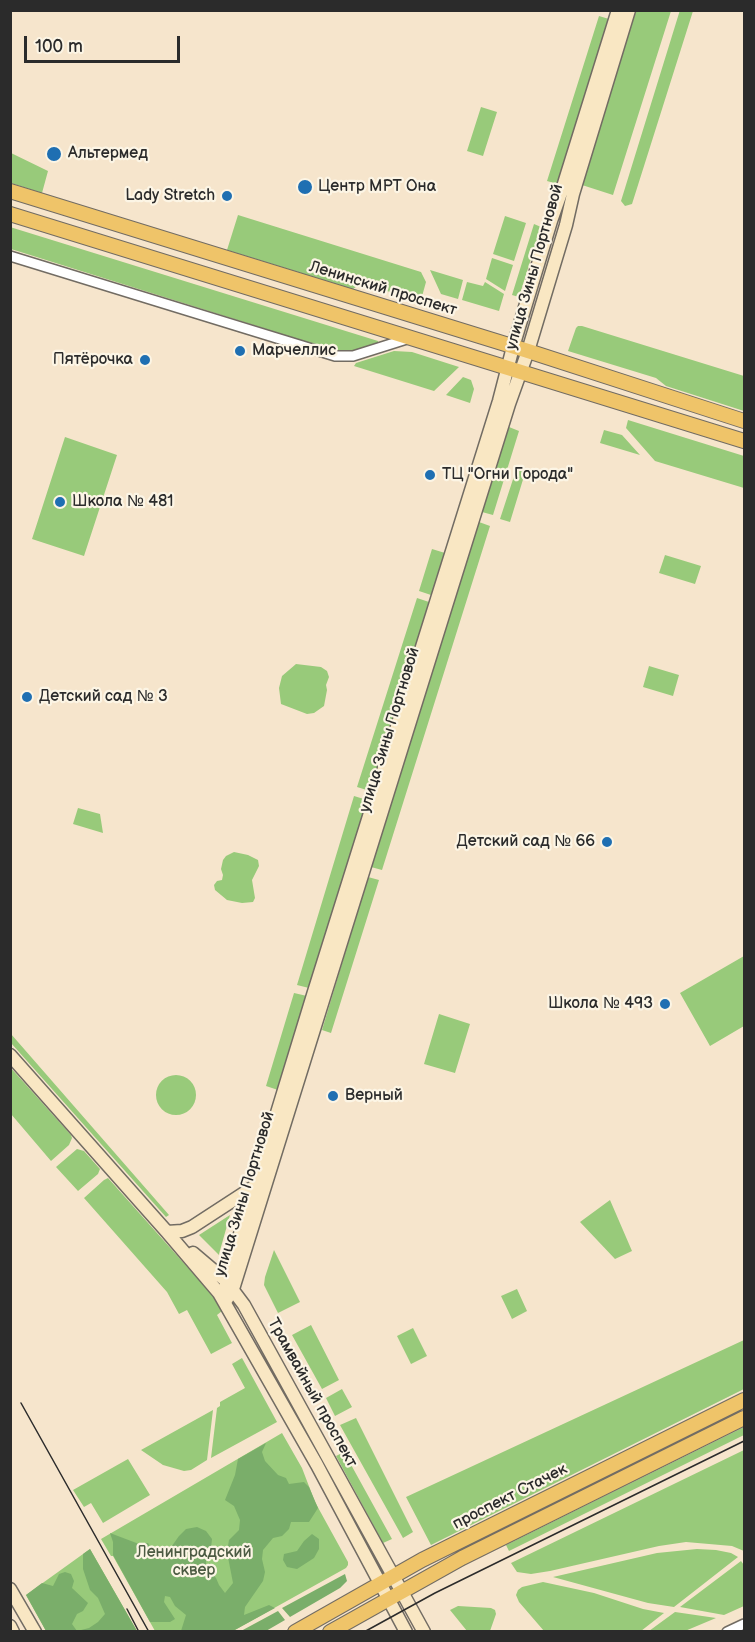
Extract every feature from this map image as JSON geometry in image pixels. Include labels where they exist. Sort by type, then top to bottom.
[{"type":"main road","name":"улица Зины Портновой","points":[[225,1302],[499,437],[514,370],[513,347],[618,10]]},
{"type":"main road","name":"улица Зины Портновой","points":[[230,1285],[255,1185],[357,852],[499,401],[514,370],[528,351],[629,10]]},
{"type":"main road","name":"Ленинский проспект","points":[[10,191],[528,351],[744,421]]},
{"type":"main road","points":[[10,214],[744,441]]},
{"type":"main road","name":"Трамвайный проспект","points":[[10,1055],[219,1293],[316,1465],[406,1632]]},
{"type":"main road","points":[[167,1232],[182,1231],[192,1227],[255,1185]]},
{"type":"main road","name":"Трамвайный проспект","points":[[167,1232],[230,1285],[244,1305],[424,1632]]},
{"type":"main road","name":"проспект Стачек","points":[[295,1632],[393,1576],[744,1400]]},
{"type":"main road","name":"проспект Стачек","points":[[330,1632],[462,1558],[744,1418]]},
{"type":"main road","points":[[10,1589],[35,1632]]},
{"type":"main road","points":[[10,1626],[14,1632]]},
{"type":"street","points":[[10,255],[335,356],[353,356],[410,338]]},
{"type":"street","points":[[727,1632],[744,1624]]},
{"type":"green space","points":[[680,10],[693,11],[632,204],[625,206],[621,201]]},
{"type":"green space","points":[[636,11],[671,11],[613,195],[582,185]]},
{"type":"green space","points":[[599,16],[609,19],[559,182],[547,181]]},
{"type":"green space","points":[[481,107],[497,112],[483,156],[467,151]]},
{"type":"green space","points":[[11,153],[48,171],[42,193],[11,183]]},
{"type":"green space","points":[[238,215],[421,272],[426,282],[421,300],[360,284],[353,289],[227,250]]},
{"type":"green space","points":[[505,216],[526,223],[514,261],[493,254]]},
{"type":"green space","points":[[534,224],[541,227],[519,297],[512,295]]},
{"type":"green space","points":[[10,227],[378,341],[378,343],[352,351],[333,350],[11,249]]},
{"type":"green space","points":[[492,258],[513,265],[505,291],[486,279]]},
{"type":"green space","points":[[430,270],[463,280],[458,299],[441,294]]},
{"type":"green space","points":[[467,282],[483,286],[485,282],[504,294],[499,311],[462,300]]},
{"type":"green space","points":[[578,326],[744,376],[744,411],[666,386],[656,378],[568,351]]},
{"type":"green space","points":[[394,351],[412,352],[459,367],[434,391],[354,366],[356,363]]},
{"type":"green space","points":[[463,377],[471,380],[474,389],[470,403],[446,395]]},
{"type":"green space","points":[[628,420],[744,456],[744,488],[655,461],[626,428]]},
{"type":"green space","points":[[509,427],[519,431],[493,515],[482,512]]},
{"type":"green space","points":[[604,430],[622,435],[640,455],[600,443]]},
{"type":"green space","points":[[65,437],[117,455],[84,556],[32,539]]},
{"type":"green space","points":[[517,467],[523,469],[525,473],[510,522],[500,519]]},
{"type":"green space","points":[[479,522],[490,526],[382,870],[371,867]]},
{"type":"green space","points":[[432,549],[445,553],[431,595],[419,591]]},
{"type":"green space","points":[[665,555],[701,566],[695,584],[659,573]]},
{"type":"green space","points":[[417,598],[429,602],[370,791],[357,787]]},
{"type":"green space","points":[[296,664],[321,667],[327,671],[329,677],[324,706],[314,713],[307,714],[281,704],[279,688],[282,676]]},
{"type":"green space","points":[[649,666],[679,675],[673,696],[643,687]]},
{"type":"green space","points":[[354,796],[367,800],[309,988],[297,985]]},
{"type":"green space","points":[[78,808],[100,814],[103,833],[73,824]]},
{"type":"green space","points":[[234,852],[258,860],[259,866],[252,880],[255,898],[253,902],[242,903],[227,900],[215,890],[214,885],[217,881],[222,880],[223,860]]},
{"type":"green space","points":[[368,877],[379,880],[331,1033],[322,1030]]},
{"type":"green space","points":[[744,956],[744,1026],[710,1046],[680,993]]},
{"type":"green space","points":[[294,993],[307,996],[278,1090],[266,1086]]},
{"type":"green space","points":[[439,1014],[470,1024],[455,1073],[424,1064]]},
{"type":"green space","points":[[11,1034],[169,1215],[166,1217],[11,1043]]},
{"type":"green space","points":[[10,1067],[71,1135],[69,1145],[51,1161],[11,1114]]},
{"type":"green space","points":[[176,1075],[190,1081],[196,1095],[190,1109],[176,1115],[162,1109],[156,1095],[162,1081]]},
{"type":"green space","points":[[77,1149],[84,1151],[100,1169],[98,1174],[78,1191],[56,1167]]},
{"type":"green space","points":[[108,1178],[214,1297],[222,1311],[217,1315],[232,1343],[211,1354],[187,1310],[179,1314],[167,1292],[84,1198]]},
{"type":"green space","points":[[610,1200],[632,1251],[615,1259],[580,1222]]},
{"type":"green space","points":[[230,1215],[219,1254],[219,1255],[199,1235]]},
{"type":"green space","points":[[274,1250],[300,1302],[278,1313],[264,1285]]},
{"type":"green space","points":[[517,1289],[527,1311],[512,1319],[501,1296]]},
{"type":"green space","points":[[311,1325],[339,1380],[322,1389],[292,1335]]},
{"type":"green space","points":[[413,1328],[427,1356],[411,1364],[397,1336]]},
{"type":"green space","points":[[744,1340],[744,1389],[431,1545],[406,1497]]},
{"type":"green space","points":[[242,1358],[277,1422],[211,1458],[217,1408],[220,1402],[245,1388],[232,1364]]},
{"type":"green space","points":[[342,1389],[352,1407],[335,1416],[326,1398]]},
{"type":"green space","points":[[213,1410],[207,1460],[191,1470],[184,1471],[163,1465],[141,1450]]},
{"type":"green space","points":[[356,1418],[413,1532],[403,1538],[340,1425]]},
{"type":"green space","points":[[744,1427],[744,1435],[509,1551],[506,1545]]},
{"type":"green space","name":"Ленинградский сквер","points":[[282,1433],[302,1468],[315,1502],[348,1565],[233,1631],[155,1631],[101,1539]]},
{"type":"green space","points":[[266,1443],[262,1452],[265,1461],[278,1475],[286,1478],[289,1484],[304,1482],[309,1487],[318,1508],[309,1522],[291,1522],[289,1529],[282,1536],[273,1538],[263,1550],[262,1559],[265,1572],[263,1581],[245,1607],[244,1615],[269,1605],[275,1608],[233,1631],[181,1631],[186,1615],[175,1606],[170,1597],[165,1596],[164,1602],[175,1619],[170,1622],[150,1622],[113,1555],[110,1533],[139,1544],[148,1543],[155,1555],[162,1560],[186,1529],[197,1527],[206,1531],[212,1539],[211,1548],[206,1555],[206,1565],[225,1593],[233,1583],[227,1552],[229,1540],[239,1530],[240,1520],[234,1506],[225,1500],[235,1475],[238,1459]]},
{"type":"green space","points":[[744,1450],[744,1551],[732,1546],[686,1542],[531,1574],[517,1572],[511,1563]]},
{"type":"green space","points":[[344,1452],[392,1539],[383,1543],[336,1456]]},
{"type":"green space","points":[[128,1459],[150,1495],[103,1523],[91,1503],[84,1507],[73,1490]]},
{"type":"green space","points":[[312,1534],[319,1539],[319,1549],[314,1558],[297,1569],[287,1567],[283,1560],[284,1554],[297,1551]]},
{"type":"green space","name":"Ленинградский сквер","points":[[90,1549],[137,1631],[46,1631],[26,1595]]},
{"type":"green space","points":[[90,1549],[137,1631],[77,1631],[89,1628],[105,1614],[98,1598],[90,1590],[83,1569],[83,1554]]},
{"type":"green space","points":[[697,1549],[716,1550],[738,1557],[674,1607],[648,1603],[553,1577],[657,1553]]},
{"type":"green space","points":[[741,1561],[744,1565],[744,1606],[724,1615],[680,1607]]},
{"type":"green space","points":[[65,1572],[71,1574],[74,1581],[72,1588],[88,1603],[83,1611],[77,1614],[72,1624],[77,1631],[46,1631],[26,1595],[42,1583],[53,1586],[59,1574]]},
{"type":"green space","points":[[345,1574],[347,1581],[340,1588],[290,1617],[282,1608]]},
{"type":"green space","points":[[543,1582],[594,1593],[643,1609],[664,1613],[641,1631],[544,1631],[519,1602],[516,1595],[522,1587]]},
{"type":"green space","points":[[458,1606],[495,1610],[496,1614],[490,1631],[467,1631],[450,1610]]},
{"type":"green space","points":[[278,1611],[285,1620],[266,1631],[241,1631]]},
{"type":"green space","points":[[675,1612],[716,1618],[685,1631],[649,1631]]},
{"type":"tram line","points":[[21,1403],[149,1632]]},
{"type":"tram line","points":[[364,1632],[435,1593],[744,1441]]},
{"type":"tram line","points":[[127,1609],[139,1632]]},
{"type":"place","name":"Альтермед","points":[[54,154]]},
{"type":"place","name":"Центр МРТ Она","points":[[305,187]]},
{"type":"place","name":"Lady Stretch","points":[[227,196]]},
{"type":"place","name":"Марчеллис","points":[[240,351]]},
{"type":"place","name":"Пятёрочка","points":[[145,360]]},
{"type":"place","name":"ТЦ \"Огни Города\"","points":[[430,475]]},
{"type":"place","name":"Школа № 481","points":[[60,502]]},
{"type":"place","name":"Детский сад № 3","points":[[27,697]]},
{"type":"place","name":"Детский сад № 66","points":[[607,842]]},
{"type":"place","name":"Школа № 493","points":[[665,1004]]},
{"type":"place","name":"Верный","points":[[333,1096]]}]
